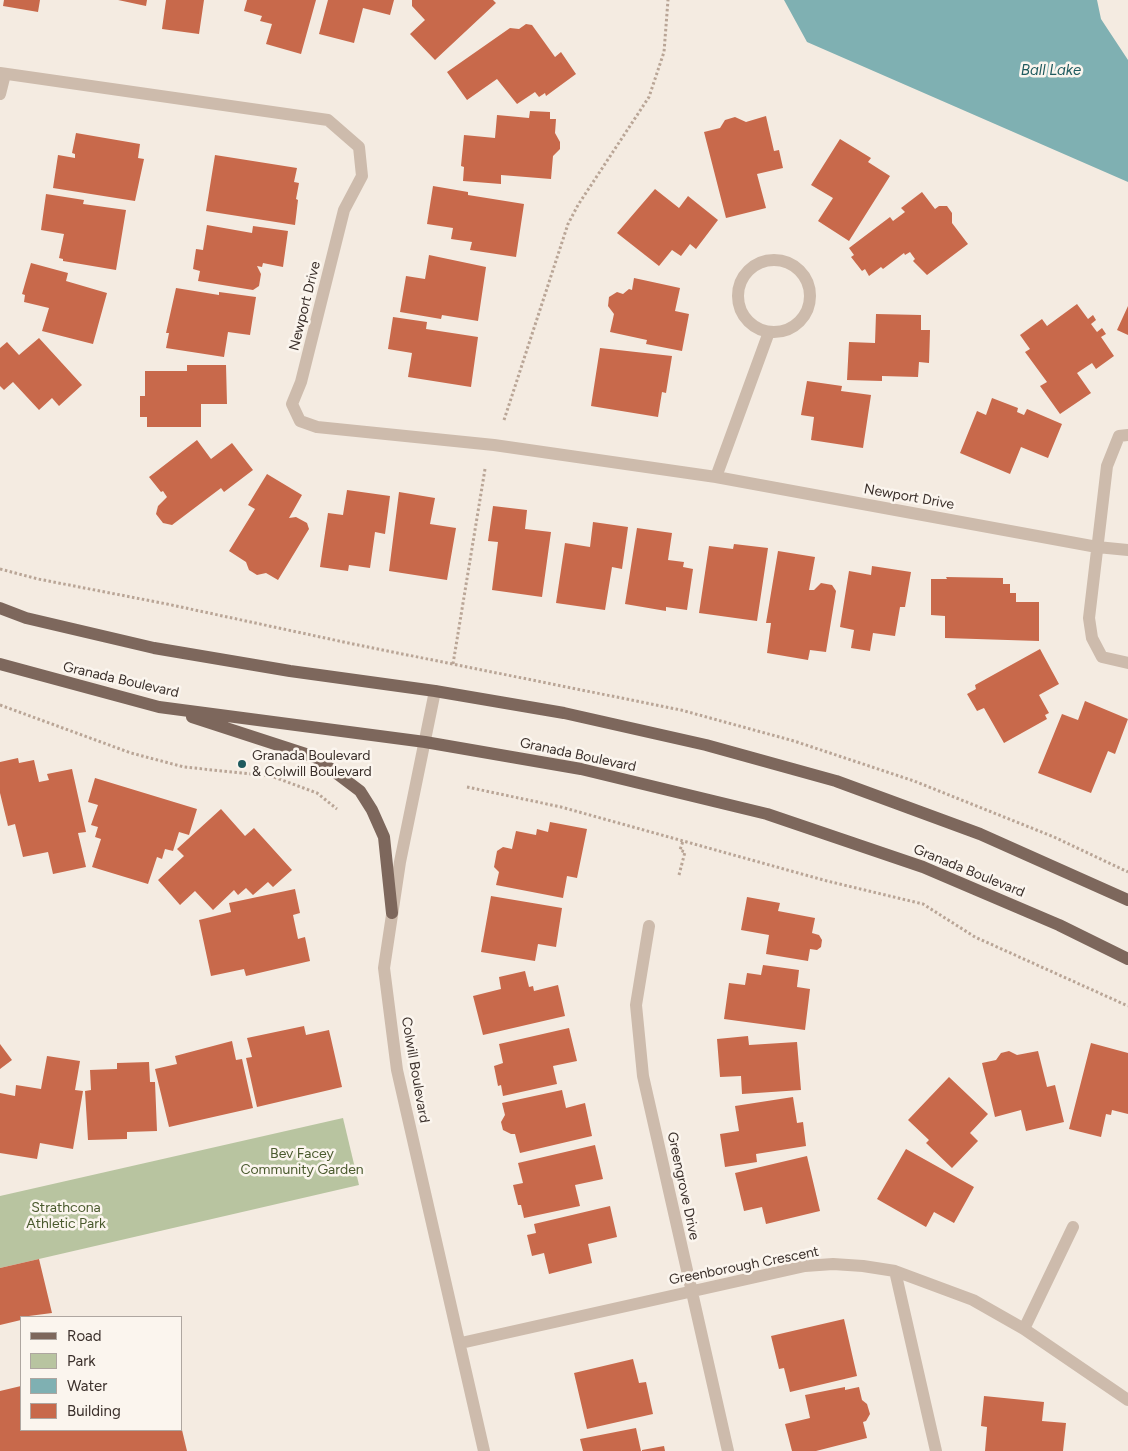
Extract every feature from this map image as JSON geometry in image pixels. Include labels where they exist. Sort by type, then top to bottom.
[{"type":"main road","points":[[0,608],[26,618],[154,648],[290,671],[435,691],[592,719],[706,745],[836,781],[980,834],[1128,900]]},
{"type":"main road","name":"Granada Boulevard","points":[[0,664],[159,707],[425,742],[580,769],[766,814],[923,867],[1059,925],[1128,959]]},
{"type":"main road","points":[[159,707],[315,757],[360,791],[372,810],[384,837],[392,912]]},
{"type":"street","name":"Newport Drive","points":[[0,94],[3,74],[328,120],[359,147],[362,176],[344,210],[301,382],[292,404],[300,421],[318,427],[494,445],[716,477],[1096,547],[1128,550]]},
{"type":"street","points":[[769,261],[781,261],[800,272],[807,282],[810,294],[808,308],[802,319],[793,327],[781,332],[768,332],[750,323],[742,314],[738,302],[739,289],[747,272],[757,265],[769,261]]},
{"type":"street","points":[[716,477],[768,332]]},
{"type":"street","points":[[1128,435],[1119,436],[1107,466],[1089,618],[1092,638],[1102,657],[1128,663]]},
{"type":"street","name":"Colwill Boulevard","points":[[435,691],[405,835],[384,968],[397,1070],[461,1343],[484,1451]]},
{"type":"street","name":"Greengrove Drive","points":[[649,926],[636,1005],[643,1076],[728,1451]]},
{"type":"street","points":[[1024,1329],[1073,1227]]},
{"type":"street","name":"Greenborough Crescent","points":[[461,1343],[805,1266],[841,1264],[895,1271],[973,1300],[1024,1329],[1128,1400]]},
{"type":"street","points":[[895,1271],[936,1451]]},
{"type":"path","points":[[504,420],[568,224],[578,205],[649,98],[664,52],[668,0]]},
{"type":"path","points":[[452,664],[485,469]]},
{"type":"path","points":[[0,569],[38,579],[167,604],[486,672]]},
{"type":"path","points":[[0,705],[131,753],[176,765],[271,776],[317,792],[337,809]]},
{"type":"path","points":[[467,787],[562,807],[827,881],[923,904],[975,937],[1128,1006]]},
{"type":"path","points":[[679,875],[685,852],[680,850],[683,841]]},
{"type":"green space","name":"Strathcona Athletic Park","points":[[343,1118],[359,1185],[0,1268],[0,1196]]},
{"type":"water","name":"Ball Lake","points":[[784,0],[1097,0],[1101,19],[1128,60],[1128,182],[807,42]]},
{"type":"building","points":[[4,0],[40,0],[38,12],[3,6]]},
{"type":"building","points":[[118,0],[147,0],[146,6]]},
{"type":"building","points":[[166,0],[204,0],[199,34],[162,29]]},
{"type":"building","points":[[247,0],[316,0],[301,54],[266,44],[272,24],[260,21],[262,16],[244,11]]},
{"type":"building","points":[[328,0],[394,0],[390,15],[363,8],[354,43],[319,34]]},
{"type":"building","points":[[412,0],[493,0],[496,3],[435,60],[410,34],[425,20],[412,6]]},
{"type":"building","points":[[526,24],[532,25],[555,57],[561,52],[576,74],[546,96],[545,93],[539,97],[535,92],[517,104],[497,79],[467,100],[447,72],[510,28],[519,29]]},
{"type":"building","points":[[530,111],[550,112],[550,119],[556,119],[555,133],[560,142],[560,149],[553,156],[551,179],[501,175],[501,184],[463,181],[464,167],[461,166],[464,135],[495,138],[497,115],[529,118]]},
{"type":"building","points":[[766,116],[774,151],[779,150],[783,168],[757,174],[766,208],[726,218],[704,132],[720,128],[725,120],[735,117],[746,122]]},
{"type":"building","points":[[76,133],[140,144],[138,158],[144,159],[135,201],[53,188],[58,155],[75,158],[75,154],[72,153]]},
{"type":"building","points":[[840,139],[871,158],[868,162],[890,176],[849,241],[818,221],[833,198],[811,185]]},
{"type":"building","points":[[215,155],[297,168],[294,182],[299,183],[295,225],[206,211]]},
{"type":"building","points":[[433,186],[468,192],[468,195],[524,204],[516,257],[470,250],[472,242],[451,239],[453,228],[427,224]]},
{"type":"building","points":[[655,189],[679,208],[688,196],[718,220],[696,249],[690,244],[681,256],[672,250],[659,266],[617,233]]},
{"type":"building","points":[[922,192],[935,209],[939,206],[947,206],[952,213],[952,223],[968,244],[927,275],[913,261],[915,259],[910,252],[905,255],[904,253],[883,269],[881,267],[869,276],[865,269],[862,271],[851,257],[854,255],[849,248],[890,217],[893,221],[905,212],[901,208]]},
{"type":"building","points":[[46,194],[84,200],[83,204],[126,210],[116,270],[63,261],[63,259],[59,258],[64,234],[41,230]]},
{"type":"building","points":[[207,225],[252,233],[253,226],[288,231],[283,267],[263,263],[262,267],[257,266],[261,274],[259,286],[253,290],[198,281],[200,271],[193,269],[196,249],[203,250]]},
{"type":"building","points":[[429,255],[486,267],[478,321],[442,315],[441,319],[400,312],[406,276],[425,279]]},
{"type":"building","points":[[31,263],[68,273],[66,281],[107,293],[93,344],[42,331],[49,308],[24,302],[25,295],[22,294]]},
{"type":"building","points":[[634,278],[680,288],[675,311],[689,314],[682,351],[646,344],[647,340],[610,332],[614,314],[608,306],[609,297],[617,292],[623,294],[629,289],[632,290]]},
{"type":"building","points":[[176,288],[219,295],[219,292],[256,297],[250,335],[228,332],[224,357],[166,348],[169,333],[166,333]]},
{"type":"building","points":[[1077,304],[1088,319],[1093,315],[1096,320],[1091,324],[1097,332],[1102,328],[1106,334],[1101,337],[1114,356],[1096,369],[1092,363],[1077,373],[1091,393],[1060,414],[1040,386],[1047,382],[1025,352],[1030,349],[1020,335],[1042,319],[1047,326]]},
{"type":"building","points":[[1128,306],[1128,335],[1117,330]]},
{"type":"building","points":[[876,314],[921,315],[921,330],[930,330],[929,363],[919,362],[918,377],[882,376],[882,381],[847,380],[849,342],[875,343]]},
{"type":"building","points":[[393,317],[427,322],[426,329],[478,337],[471,387],[408,377],[412,353],[388,349]]},
{"type":"building","points":[[39,338],[82,385],[59,406],[52,398],[39,410],[13,382],[4,390],[0,386],[0,348],[7,342],[19,355]]},
{"type":"building","points":[[600,348],[672,356],[666,393],[662,392],[658,417],[591,406]]},
{"type":"building","points":[[187,365],[226,365],[227,404],[201,404],[201,427],[147,427],[147,417],[140,417],[140,396],[145,396],[145,371],[187,371]]},
{"type":"building","points":[[807,381],[842,386],[841,391],[871,395],[863,448],[811,440],[814,417],[801,415]]},
{"type":"building","points":[[992,398],[1018,408],[1017,412],[1024,415],[1027,409],[1062,424],[1048,458],[1021,447],[1010,474],[960,453],[977,411],[986,415]]},
{"type":"building","points":[[197,440],[211,459],[232,443],[253,470],[224,492],[221,488],[172,525],[163,523],[156,514],[158,506],[167,497],[149,477]]},
{"type":"building","points":[[267,474],[302,495],[289,518],[296,517],[307,523],[309,529],[278,580],[266,573],[257,575],[249,570],[246,562],[229,551],[255,509],[248,505]]},
{"type":"building","points":[[347,490],[390,496],[385,534],[375,532],[370,568],[349,565],[348,571],[320,567],[328,513],[343,515]]},
{"type":"building","points":[[399,492],[435,498],[430,524],[456,528],[447,580],[389,571]]},
{"type":"building","points":[[493,506],[527,510],[525,529],[551,532],[542,597],[492,590],[498,542],[488,541]]},
{"type":"building","points":[[593,522],[628,527],[622,569],[612,567],[605,610],[556,603],[565,543],[590,547]]},
{"type":"building","points":[[637,528],[672,533],[668,560],[684,562],[683,567],[693,569],[687,610],[666,607],[666,611],[625,604]]},
{"type":"building","points":[[734,544],[768,548],[757,621],[699,613],[709,546],[733,549]]},
{"type":"building","points":[[778,551],[815,557],[809,590],[814,590],[821,583],[832,585],[836,591],[826,652],[810,650],[808,660],[767,653],[771,623],[766,623]]},
{"type":"building","points":[[872,566],[911,572],[905,607],[900,607],[895,636],[873,633],[870,651],[851,648],[854,630],[840,627],[849,571],[871,575]]},
{"type":"building","points":[[946,577],[1003,578],[1003,584],[1010,584],[1010,593],[1016,593],[1016,602],[1039,602],[1039,641],[945,638],[945,616],[931,615],[931,579],[947,579]]},
{"type":"building","points":[[1040,649],[1059,684],[1039,695],[1049,713],[1045,715],[1047,719],[1004,743],[984,708],[977,711],[967,694],[976,689],[975,685]]},
{"type":"building","points":[[1085,701],[1128,719],[1115,754],[1108,751],[1091,793],[1038,773],[1062,714],[1078,720]]},
{"type":"building","points":[[18,758],[19,763],[34,760],[39,782],[49,780],[47,774],[72,769],[86,832],[78,833],[86,867],[53,874],[48,852],[23,857],[15,824],[8,826],[0,793],[0,762]]},
{"type":"building","points":[[95,778],[197,809],[189,835],[179,832],[173,851],[165,849],[162,859],[157,857],[148,884],[92,867],[101,839],[95,837],[98,827],[91,825],[98,805],[88,802]]},
{"type":"building","points":[[221,809],[245,836],[254,828],[292,870],[273,887],[268,882],[253,895],[246,888],[238,895],[234,890],[213,910],[195,891],[180,905],[158,880],[184,856],[177,849]]},
{"type":"building","points":[[550,822],[587,829],[577,878],[567,876],[563,898],[496,885],[499,872],[494,867],[497,851],[503,847],[512,849],[516,831],[536,835],[537,829],[548,832]]},
{"type":"building","points":[[295,889],[300,913],[293,915],[298,939],[305,937],[310,961],[246,976],[244,969],[211,976],[199,920],[231,912],[229,903]]},
{"type":"building","points":[[491,896],[562,908],[556,947],[538,944],[535,961],[481,952]]},
{"type":"building","points":[[747,897],[780,903],[778,911],[815,918],[812,933],[819,935],[822,940],[821,947],[817,950],[810,949],[808,961],[766,954],[769,935],[741,930]]},
{"type":"building","points":[[763,965],[799,970],[797,987],[810,989],[805,1030],[724,1019],[729,983],[745,985],[747,973],[761,975]]},
{"type":"building","points":[[525,971],[529,987],[533,986],[534,991],[558,985],[565,1016],[483,1035],[473,996],[501,989],[499,977]]},
{"type":"building","points":[[304,1026],[306,1035],[329,1030],[342,1087],[257,1107],[246,1058],[252,1057],[247,1038]]},
{"type":"building","points":[[569,1028],[577,1061],[553,1066],[557,1084],[503,1096],[501,1085],[498,1086],[494,1066],[503,1063],[499,1044]]},
{"type":"building","points":[[748,1036],[749,1045],[797,1042],[801,1090],[742,1094],[741,1076],[720,1077],[717,1039]]},
{"type":"building","points":[[232,1041],[236,1060],[242,1059],[253,1108],[169,1127],[155,1069],[177,1064],[175,1056]]},
{"type":"building","points":[[1091,1043],[1128,1053],[1128,1114],[1112,1110],[1111,1115],[1106,1114],[1101,1137],[1069,1129]]},
{"type":"building","points":[[0,1044],[12,1060],[0,1069]]},
{"type":"building","points":[[1009,1051],[1017,1055],[1038,1051],[1047,1087],[1055,1085],[1064,1122],[1026,1131],[1021,1110],[995,1117],[982,1063],[996,1060],[1001,1053]]},
{"type":"building","points":[[47,1056],[80,1061],[75,1090],[83,1091],[73,1149],[40,1143],[37,1159],[0,1153],[0,1093],[15,1096],[16,1085],[41,1089]]},
{"type":"building","points":[[149,1062],[150,1082],[155,1082],[157,1131],[127,1132],[127,1139],[88,1140],[85,1091],[91,1090],[90,1070],[117,1069],[117,1063]]},
{"type":"building","points":[[949,1077],[988,1114],[970,1133],[978,1141],[952,1168],[926,1143],[929,1140],[908,1120]]},
{"type":"building","points":[[562,1090],[566,1108],[585,1103],[592,1136],[520,1153],[515,1134],[503,1130],[501,1122],[505,1115],[502,1103]]},
{"type":"building","points":[[793,1097],[797,1123],[803,1122],[806,1146],[756,1154],[757,1162],[725,1167],[720,1134],[739,1131],[735,1106]]},
{"type":"building","points":[[595,1145],[603,1179],[575,1185],[580,1206],[524,1218],[521,1205],[518,1205],[513,1185],[523,1183],[518,1163]]},
{"type":"building","points":[[906,1149],[974,1187],[954,1223],[934,1212],[926,1227],[877,1199]]},
{"type":"building","points":[[807,1156],[820,1211],[766,1224],[762,1207],[744,1211],[735,1173]]},
{"type":"building","points":[[610,1206],[617,1237],[588,1244],[592,1263],[549,1274],[544,1253],[532,1256],[527,1235],[536,1233],[534,1224]]},
{"type":"building","points":[[39,1259],[52,1313],[20,1316],[20,1320],[0,1325],[0,1268]]},
{"type":"building","points":[[844,1319],[857,1376],[790,1392],[784,1368],[779,1369],[771,1336]]},
{"type":"building","points":[[633,1359],[639,1383],[646,1382],[653,1414],[587,1429],[574,1373]]},
{"type":"building","points":[[20,1386],[20,1431],[182,1430],[187,1451],[0,1451],[0,1391]]},
{"type":"building","points":[[845,1387],[845,1390],[859,1387],[862,1400],[867,1404],[870,1414],[866,1421],[863,1422],[867,1438],[816,1451],[792,1451],[785,1424],[810,1418],[805,1395]]},
{"type":"building","points":[[984,1396],[1044,1402],[1042,1421],[1066,1423],[1063,1451],[985,1451],[987,1427],[981,1426]]},
{"type":"building","points":[[636,1428],[641,1451],[583,1451],[580,1439]]},
{"type":"building","points":[[664,1446],[665,1451],[642,1451],[642,1450]]},
{"type":"place","name":"Granada Boulevard & Colwill Boulevard","points":[[242,764]]},
{"type":"park label","name":"Bev Facey Community Garden","points":[[302,1162]]}]
